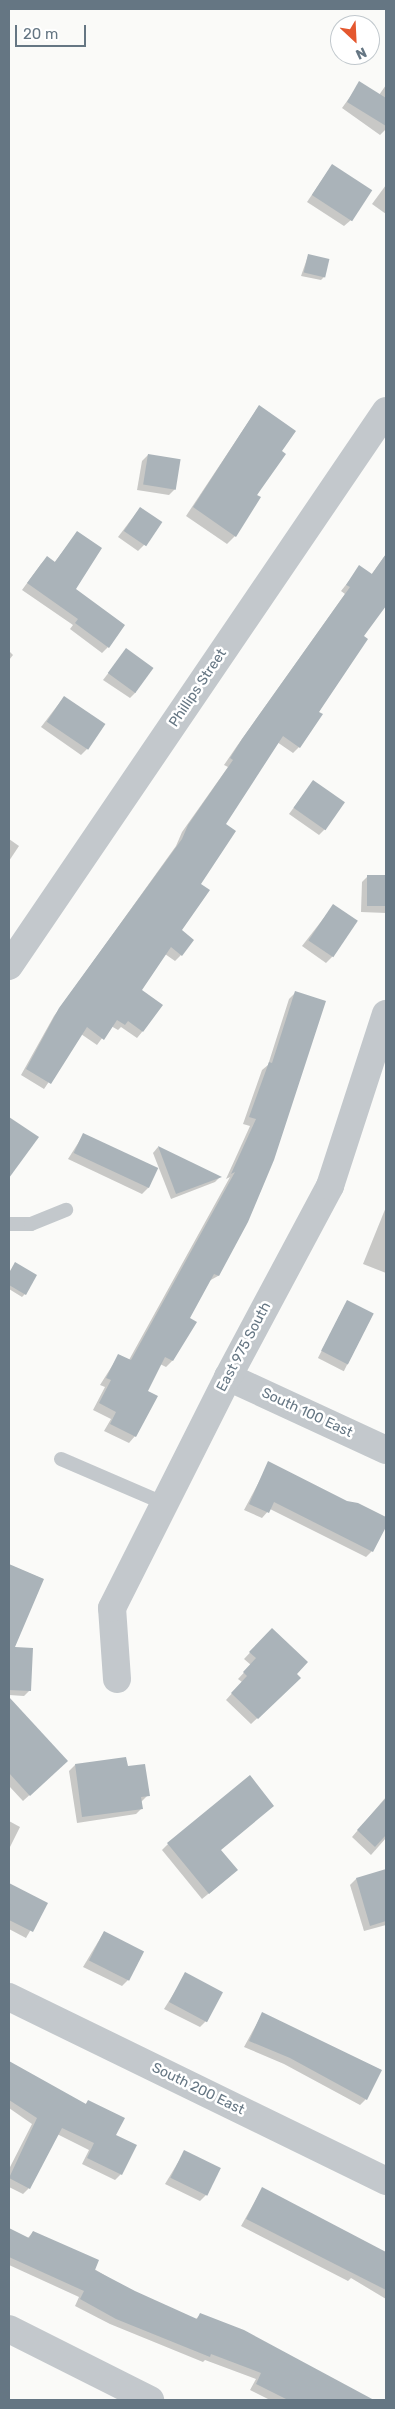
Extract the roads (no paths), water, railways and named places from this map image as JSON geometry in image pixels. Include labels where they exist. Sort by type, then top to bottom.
[{"type":"street","name":"Phillips Street","points":[[9,966],[386,411]]},
{"type":"street","name":"East 975 South","points":[[117,1679],[112,1608],[228,1376],[330,1186],[386,1014]]},
{"type":"street","name":"South 100 East","points":[[228,1376],[386,1450]]},
{"type":"street","name":"South 200 East","points":[[9,1997],[386,2181]]},
{"type":"street","points":[[9,2329],[150,2400]]},
{"type":"lane","points":[[9,1224],[31,1224],[66,1210]]},
{"type":"lane","points":[[61,1459],[163,1504]]}]
